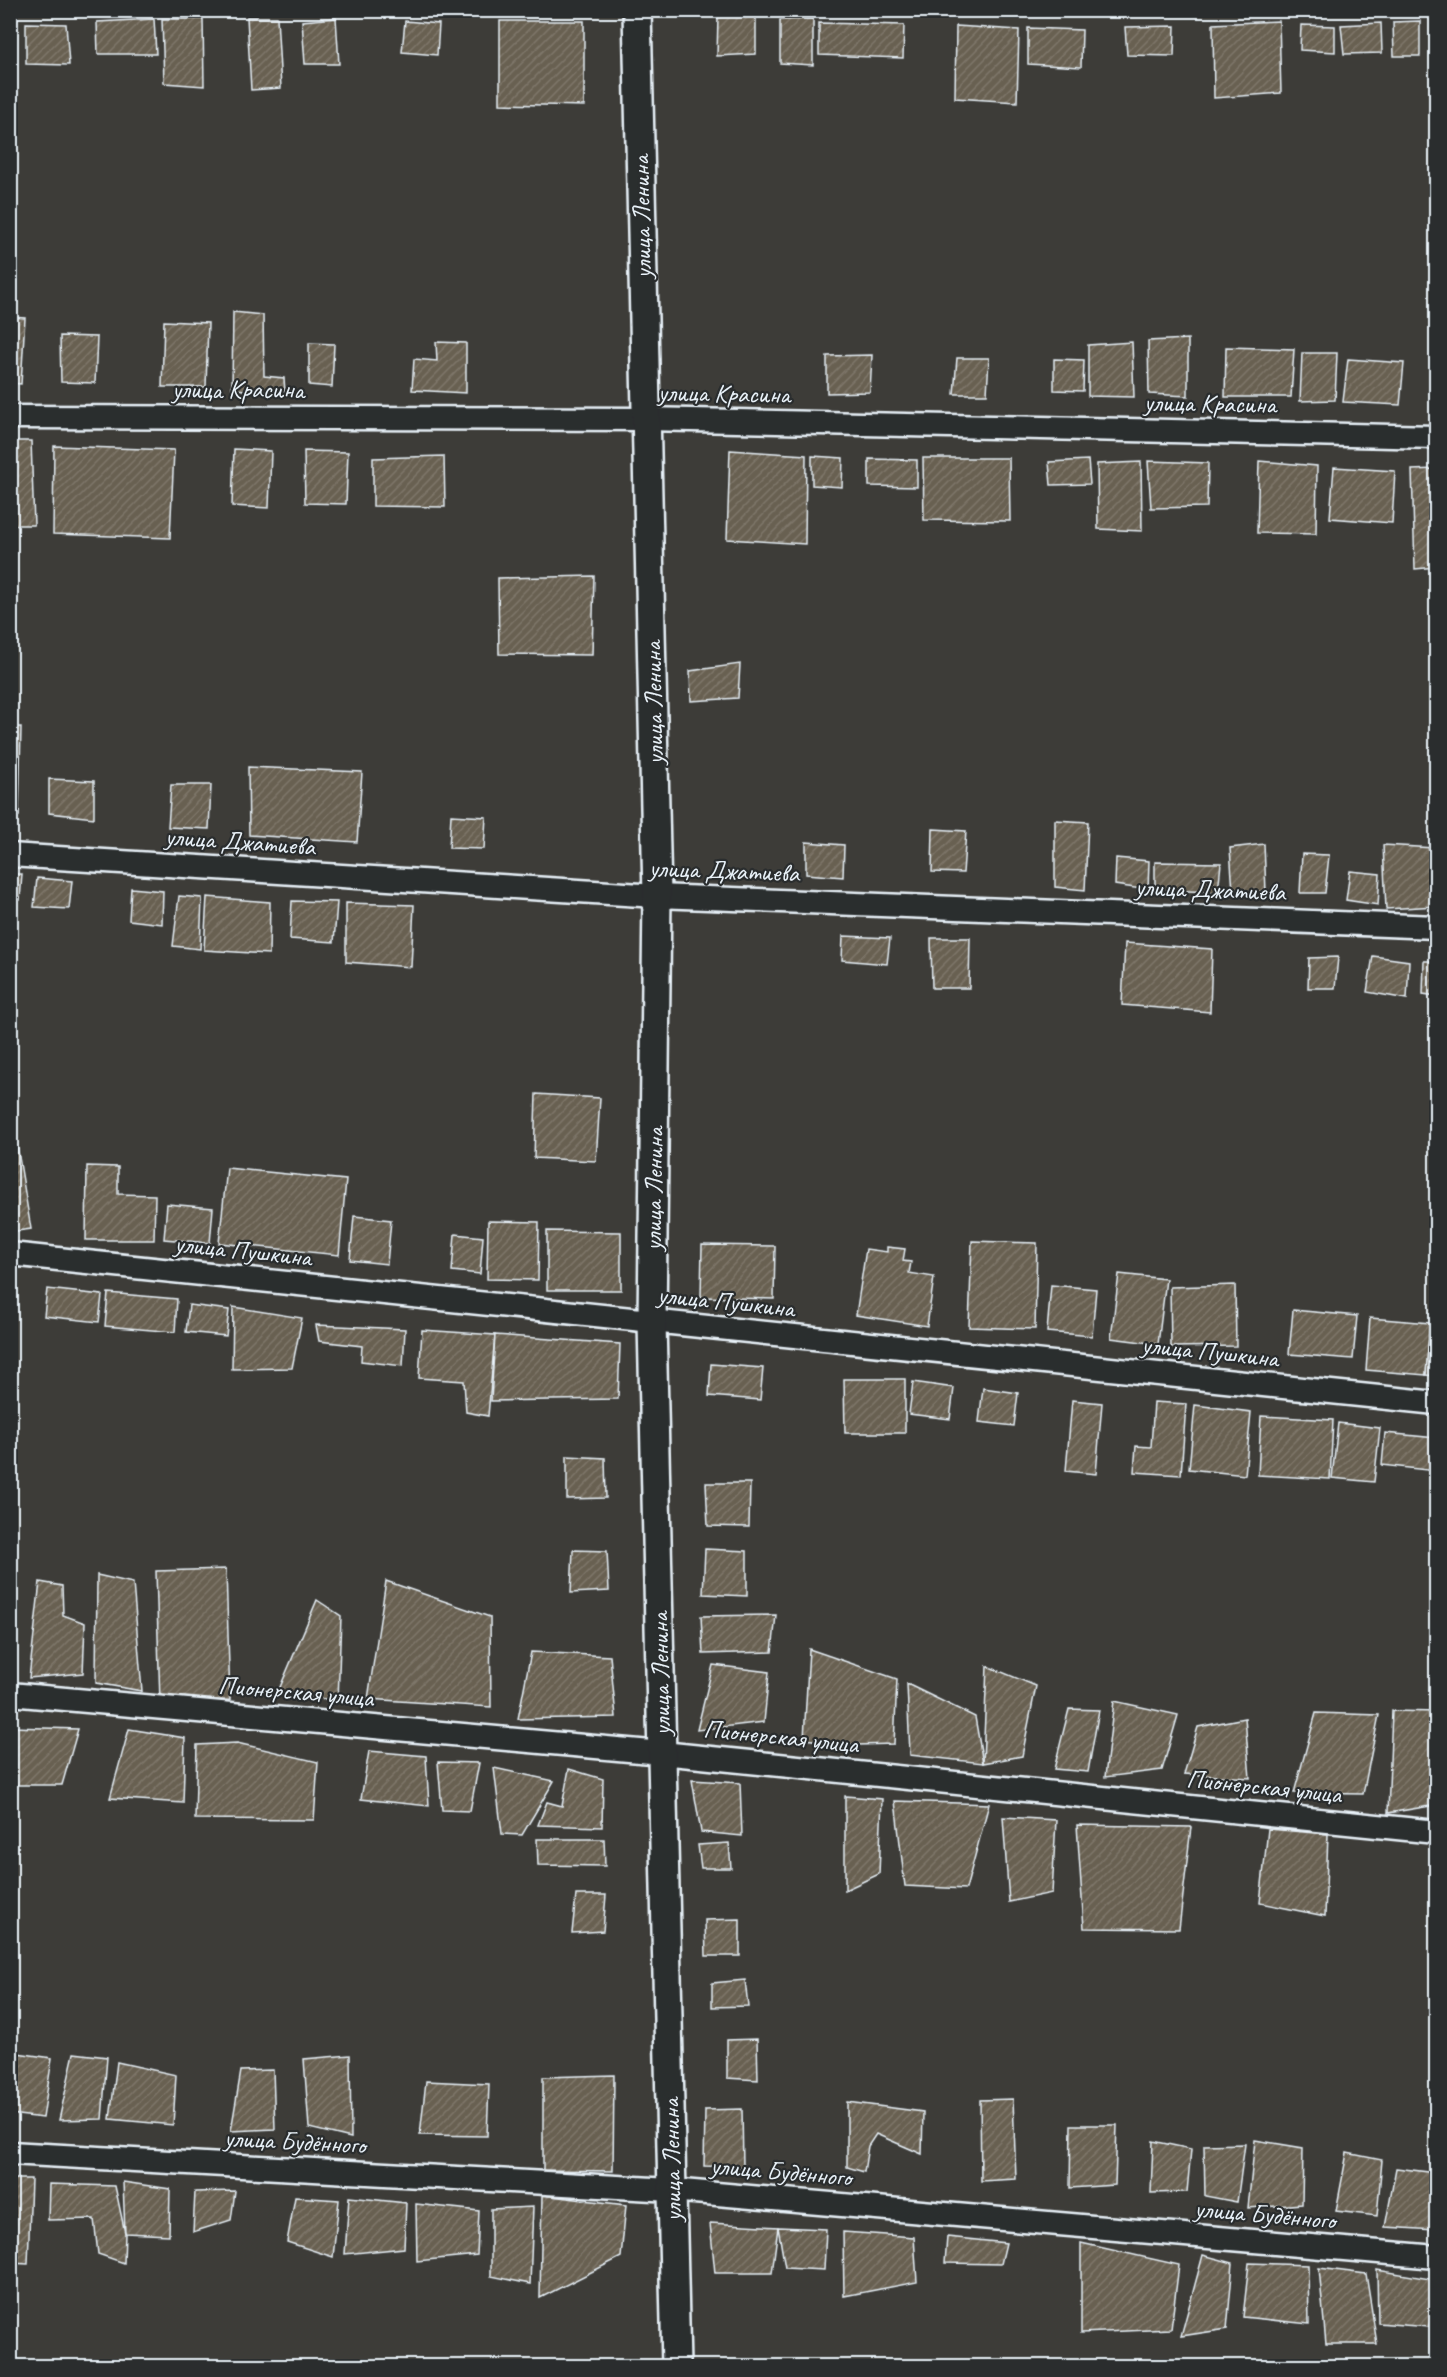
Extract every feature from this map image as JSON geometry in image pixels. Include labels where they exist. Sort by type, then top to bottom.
[{"type":"street","name":"улица Ленина","points":[[637,10],[657,896],[652,1322],[676,2367]]},
{"type":"street","name":"улица Красина","points":[[10,417],[645,419],[1437,437]]},
{"type":"street","name":"улица Джатиева","points":[[10,855],[657,896],[1437,927]]},
{"type":"street","name":"улица Пушкина","points":[[10,1254],[1437,1403]]},
{"type":"street","name":"Пионерская улица","points":[[10,1694],[662,1753],[1437,1832]]},
{"type":"street","name":"улица Будённого","points":[[10,2153],[671,2190],[1437,2258]]},
{"type":"building","points":[[756,14],[756,54],[717,56],[718,17]]},
{"type":"building","points":[[247,17],[277,17],[281,88],[251,90]]},
{"type":"building","points":[[336,18],[339,64],[305,64],[302,21]]},
{"type":"building","points":[[154,19],[156,54],[98,54],[97,22]]},
{"type":"building","points":[[162,19],[203,19],[204,86],[164,83]]},
{"type":"building","points":[[813,19],[813,65],[780,63],[780,20]]},
{"type":"building","points":[[405,21],[439,24],[437,55],[402,52]]},
{"type":"building","points":[[500,21],[584,21],[584,106],[500,104]]},
{"type":"building","points":[[1279,21],[1281,93],[1214,98],[1213,24]]},
{"type":"building","points":[[1420,21],[1420,56],[1394,56],[1393,22]]},
{"type":"building","points":[[1433,21],[1436,21],[1436,56],[1433,56]]},
{"type":"building","points":[[26,23],[66,24],[69,65],[26,64]]},
{"type":"building","points":[[819,23],[904,25],[903,58],[819,55]]},
{"type":"building","points":[[1381,23],[1382,53],[1344,54],[1341,25]]},
{"type":"building","points":[[1301,25],[1335,26],[1335,52],[1300,50]]},
{"type":"building","points":[[956,26],[1019,30],[1017,102],[955,98]]},
{"type":"building","points":[[1175,26],[1174,56],[1127,55],[1125,27]]},
{"type":"building","points":[[1028,28],[1082,30],[1081,67],[1028,64]]},
{"type":"building","points":[[233,312],[263,315],[264,376],[284,378],[285,393],[232,389]]},
{"type":"building","points":[[10,317],[25,318],[21,384],[10,383]]},
{"type":"building","points":[[164,321],[208,323],[206,387],[162,387]]},
{"type":"building","points":[[60,336],[97,337],[95,383],[61,382]]},
{"type":"building","points":[[1188,339],[1188,396],[1149,394],[1148,341]]},
{"type":"building","points":[[436,342],[466,343],[466,393],[412,390],[414,359],[437,361]]},
{"type":"building","points":[[1132,342],[1134,397],[1088,396],[1088,345]]},
{"type":"building","points":[[309,343],[334,344],[332,387],[309,385]]},
{"type":"building","points":[[1226,347],[1294,349],[1291,397],[1225,397]]},
{"type":"building","points":[[1302,353],[1337,353],[1335,400],[1300,401]]},
{"type":"building","points":[[872,355],[870,392],[827,393],[827,356]]},
{"type":"building","points":[[957,358],[989,358],[987,394],[954,394]]},
{"type":"building","points":[[1054,359],[1084,360],[1083,391],[1054,390]]},
{"type":"building","points":[[1348,359],[1404,363],[1400,405],[1343,402]]},
{"type":"building","points":[[10,441],[31,441],[34,525],[10,525]]},
{"type":"building","points":[[54,446],[174,450],[170,538],[53,534]]},
{"type":"building","points":[[234,449],[271,451],[269,508],[232,506]]},
{"type":"building","points":[[730,450],[806,455],[805,544],[727,539]]},
{"type":"building","points":[[304,451],[348,452],[346,504],[305,503]]},
{"type":"building","points":[[444,456],[445,507],[373,506],[373,458]]},
{"type":"building","points":[[812,456],[843,458],[842,487],[812,485]]},
{"type":"building","points":[[923,458],[1009,458],[1010,521],[924,520]]},
{"type":"building","points":[[869,459],[917,460],[917,487],[869,486]]},
{"type":"building","points":[[1088,460],[1090,484],[1051,485],[1049,462]]},
{"type":"building","points":[[1148,461],[1208,463],[1207,507],[1151,508]]},
{"type":"building","points":[[1259,461],[1317,466],[1316,534],[1257,533]]},
{"type":"building","points":[[1141,462],[1142,531],[1098,529],[1097,464]]},
{"type":"building","points":[[1334,467],[1395,471],[1392,523],[1330,518]]},
{"type":"building","points":[[1436,469],[1436,567],[1415,569],[1412,470]]},
{"type":"building","points":[[594,576],[592,655],[499,654],[498,578]]},
{"type":"building","points":[[740,664],[738,698],[691,701],[690,671]]},
{"type":"building","points":[[10,727],[21,727],[19,816],[10,816]]},
{"type":"building","points":[[248,767],[362,772],[357,842],[249,835]]},
{"type":"building","points":[[49,779],[94,781],[94,818],[49,813]]},
{"type":"building","points":[[171,785],[211,785],[209,829],[168,827]]},
{"type":"building","points":[[451,815],[486,817],[484,849],[449,848]]},
{"type":"building","points":[[1055,820],[1088,822],[1085,890],[1055,887]]},
{"type":"building","points":[[933,829],[966,831],[963,873],[932,872]]},
{"type":"building","points":[[806,842],[844,845],[843,877],[806,874]]},
{"type":"building","points":[[1264,844],[1266,892],[1233,892],[1230,848]]},
{"type":"building","points":[[1383,845],[1434,848],[1436,906],[1386,909]]},
{"type":"building","points":[[1302,854],[1329,855],[1325,893],[1300,893]]},
{"type":"building","points":[[1116,858],[1149,861],[1148,890],[1115,885]]},
{"type":"building","points":[[1155,862],[1221,863],[1218,892],[1155,890]]},
{"type":"building","points":[[1350,871],[1380,874],[1378,905],[1346,900]]},
{"type":"building","points":[[10,874],[22,874],[20,900],[10,900]]},
{"type":"building","points":[[37,878],[72,881],[69,909],[34,907]]},
{"type":"building","points":[[131,888],[163,891],[162,924],[129,920]]},
{"type":"building","points":[[179,896],[202,898],[200,949],[173,946]]},
{"type":"building","points":[[207,897],[270,902],[269,954],[204,950]]},
{"type":"building","points":[[292,901],[337,902],[334,942],[290,939]]},
{"type":"building","points":[[346,903],[414,905],[411,967],[346,962]]},
{"type":"building","points":[[843,936],[890,938],[887,964],[842,960]]},
{"type":"building","points":[[931,938],[970,938],[969,988],[932,988]]},
{"type":"building","points":[[1125,943],[1212,949],[1210,1012],[1122,1005]]},
{"type":"building","points":[[1373,956],[1409,961],[1407,999],[1367,992]]},
{"type":"building","points":[[1338,957],[1335,988],[1308,988],[1309,958]]},
{"type":"building","points":[[1424,961],[1436,961],[1436,996],[1423,994]]},
{"type":"building","points":[[536,1094],[600,1098],[596,1161],[534,1158]]},
{"type":"building","points":[[17,1145],[31,1229],[10,1232],[10,1146]]},
{"type":"building","points":[[87,1166],[118,1167],[118,1194],[155,1195],[154,1240],[86,1240]]},
{"type":"building","points":[[227,1168],[346,1180],[339,1255],[219,1243]]},
{"type":"building","points":[[167,1204],[213,1208],[210,1243],[164,1239]]},
{"type":"building","points":[[354,1216],[391,1220],[387,1264],[350,1260]]},
{"type":"building","points":[[488,1221],[539,1222],[538,1280],[487,1279]]},
{"type":"building","points":[[547,1231],[621,1232],[621,1290],[547,1290]]},
{"type":"building","points":[[455,1234],[483,1237],[480,1274],[452,1271]]},
{"type":"building","points":[[972,1241],[1037,1243],[1035,1329],[969,1327]]},
{"type":"building","points":[[702,1245],[775,1246],[774,1299],[701,1297]]},
{"type":"building","points":[[887,1247],[905,1249],[903,1261],[911,1262],[909,1273],[934,1277],[927,1326],[856,1315],[866,1249],[887,1252]]},
{"type":"building","points":[[1119,1274],[1166,1279],[1158,1344],[1111,1338]]},
{"type":"building","points":[[1051,1285],[1096,1289],[1092,1336],[1047,1332]]},
{"type":"building","points":[[1235,1285],[1236,1346],[1171,1347],[1170,1287]]},
{"type":"building","points":[[47,1289],[102,1295],[99,1322],[44,1316]]},
{"type":"building","points":[[108,1293],[177,1299],[175,1332],[105,1326]]},
{"type":"building","points":[[189,1305],[229,1310],[226,1336],[186,1332]]},
{"type":"building","points":[[233,1307],[302,1318],[292,1368],[232,1369]]},
{"type":"building","points":[[1293,1310],[1357,1316],[1353,1359],[1289,1354]]},
{"type":"building","points":[[1370,1318],[1430,1323],[1426,1375],[1366,1370]]},
{"type":"building","points":[[1430,1323],[1436,1323],[1436,1376],[1426,1375]]},
{"type":"building","points":[[316,1325],[405,1329],[403,1366],[361,1361],[362,1346],[319,1341]]},
{"type":"building","points":[[422,1330],[495,1335],[488,1416],[466,1412],[464,1381],[419,1378]]},
{"type":"building","points":[[495,1335],[620,1344],[618,1399],[491,1401]]},
{"type":"building","points":[[711,1364],[763,1368],[760,1400],[709,1396]]},
{"type":"building","points":[[844,1379],[905,1379],[905,1433],[845,1433]]},
{"type":"building","points":[[913,1382],[954,1388],[950,1419],[909,1414]]},
{"type":"building","points":[[983,1388],[1018,1393],[1014,1426],[979,1422]]},
{"type":"building","points":[[1072,1400],[1102,1403],[1096,1474],[1066,1471]]},
{"type":"building","points":[[1154,1402],[1186,1404],[1181,1475],[1134,1472],[1136,1446],[1151,1447]]},
{"type":"building","points":[[1195,1405],[1251,1412],[1245,1475],[1189,1469]]},
{"type":"building","points":[[1261,1416],[1333,1420],[1330,1479],[1258,1475]]},
{"type":"building","points":[[1338,1423],[1380,1428],[1374,1482],[1332,1478]]},
{"type":"building","points":[[1385,1433],[1436,1438],[1436,1471],[1382,1465]]},
{"type":"building","points":[[567,1456],[605,1458],[606,1498],[567,1499]]},
{"type":"building","points":[[706,1483],[750,1483],[749,1527],[708,1526]]},
{"type":"building","points":[[705,1549],[747,1551],[747,1596],[703,1594]]},
{"type":"building","points":[[573,1550],[607,1551],[609,1591],[571,1593]]},
{"type":"building","points":[[226,1569],[230,1700],[160,1702],[156,1571]]},
{"type":"building","points":[[97,1575],[133,1583],[142,1691],[96,1683]]},
{"type":"building","points":[[386,1581],[490,1617],[491,1707],[368,1699]]},
{"type":"building","points":[[40,1582],[62,1586],[63,1615],[85,1623],[83,1673],[29,1678]]},
{"type":"building","points":[[317,1600],[341,1616],[338,1701],[278,1692]]},
{"type":"building","points":[[776,1615],[772,1652],[703,1654],[701,1616]]},
{"type":"building","points":[[809,1649],[897,1679],[894,1744],[857,1745],[804,1739]]},
{"type":"building","points":[[531,1652],[610,1656],[616,1717],[518,1719]]},
{"type":"building","points":[[713,1665],[769,1672],[764,1722],[697,1730]]},
{"type":"building","points":[[987,1666],[1036,1686],[1022,1756],[983,1763]]},
{"type":"building","points":[[907,1684],[975,1717],[983,1763],[910,1755]]},
{"type":"building","points":[[1114,1701],[1178,1715],[1162,1770],[1105,1777]]},
{"type":"building","points":[[1069,1709],[1099,1710],[1088,1772],[1054,1769]]},
{"type":"building","points":[[1392,1711],[1436,1712],[1436,1805],[1388,1813]]},
{"type":"building","points":[[1316,1713],[1379,1715],[1363,1794],[1294,1793]]},
{"type":"building","points":[[1245,1718],[1250,1778],[1184,1774],[1198,1727]]},
{"type":"building","points":[[10,1727],[78,1729],[62,1785],[10,1785]]},
{"type":"building","points":[[129,1729],[185,1738],[183,1803],[110,1798]]},
{"type":"building","points":[[237,1743],[318,1762],[314,1820],[195,1819],[197,1745]]},
{"type":"building","points":[[369,1751],[426,1756],[429,1806],[361,1799]]},
{"type":"building","points":[[438,1762],[479,1763],[470,1811],[442,1810]]},
{"type":"building","points":[[494,1768],[554,1781],[522,1835],[502,1834]]},
{"type":"building","points":[[569,1769],[603,1779],[602,1827],[538,1825],[547,1802],[562,1806]]},
{"type":"building","points":[[692,1780],[740,1783],[742,1836],[701,1832]]},
{"type":"building","points":[[845,1796],[882,1799],[879,1874],[845,1890]]},
{"type":"building","points":[[895,1801],[989,1804],[966,1889],[905,1886]]},
{"type":"building","points":[[1003,1817],[1056,1820],[1052,1893],[1009,1902]]},
{"type":"building","points":[[1077,1825],[1191,1827],[1179,1929],[1084,1928]]},
{"type":"building","points":[[1268,1829],[1328,1834],[1325,1916],[1260,1903]]},
{"type":"building","points":[[537,1839],[604,1839],[605,1866],[538,1865]]},
{"type":"building","points":[[729,1843],[731,1868],[701,1868],[698,1845]]},
{"type":"building","points":[[576,1895],[606,1895],[603,1931],[572,1933]]},
{"type":"building","points":[[740,1919],[740,1956],[706,1956],[705,1920]]},
{"type":"building","points":[[745,1980],[748,2006],[712,2007],[712,1983]]},
{"type":"building","points":[[757,2039],[758,2080],[727,2078],[727,2040]]},
{"type":"building","points":[[10,2052],[52,2058],[43,2118],[10,2114]]},
{"type":"building","points":[[74,2053],[107,2057],[102,2119],[59,2120]]},
{"type":"building","points":[[350,2055],[351,2138],[309,2128],[304,2059]]},
{"type":"building","points":[[117,2062],[176,2075],[173,2125],[110,2119]]},
{"type":"building","points":[[273,2070],[275,2129],[231,2131],[241,2071]]},
{"type":"building","points":[[614,2075],[613,2171],[543,2170],[543,2077]]},
{"type":"building","points":[[426,2081],[489,2084],[487,2136],[420,2135]]},
{"type":"building","points":[[1013,2099],[1016,2179],[981,2181],[980,2100]]},
{"type":"building","points":[[847,2102],[923,2112],[922,2154],[876,2134],[868,2146],[864,2172],[847,2167]]},
{"type":"building","points":[[742,2109],[743,2167],[704,2166],[705,2110]]},
{"type":"building","points":[[1071,2125],[1117,2125],[1115,2185],[1070,2188]]},
{"type":"building","points":[[1255,2140],[1303,2148],[1302,2204],[1248,2208]]},
{"type":"building","points":[[1153,2141],[1191,2149],[1187,2192],[1151,2193]]},
{"type":"building","points":[[1245,2144],[1237,2202],[1205,2196],[1204,2145]]},
{"type":"building","points":[[1347,2153],[1382,2160],[1377,2216],[1336,2211]]},
{"type":"building","points":[[1396,2168],[1436,2173],[1436,2230],[1385,2227]]},
{"type":"building","points":[[10,2179],[31,2179],[28,2264],[10,2263]]},
{"type":"building","points":[[123,2182],[170,2189],[169,2235],[125,2233]]},
{"type":"building","points":[[49,2184],[115,2186],[125,2233],[124,2263],[98,2254],[94,2219],[48,2220]]},
{"type":"building","points":[[235,2191],[231,2220],[193,2232],[195,2192]]},
{"type":"building","points":[[542,2195],[626,2205],[621,2257],[540,2298]]},
{"type":"building","points":[[295,2197],[339,2200],[333,2257],[287,2242]]},
{"type":"building","points":[[349,2197],[406,2203],[404,2248],[345,2254]]},
{"type":"building","points":[[416,2204],[479,2211],[477,2255],[417,2261]]},
{"type":"building","points":[[533,2207],[530,2284],[491,2276],[491,2209]]},
{"type":"building","points":[[710,2223],[778,2227],[772,2273],[715,2273]]},
{"type":"building","points":[[778,2227],[826,2229],[824,2270],[785,2268]]},
{"type":"building","points":[[843,2232],[914,2237],[917,2282],[844,2296]]},
{"type":"building","points":[[947,2237],[1006,2243],[1001,2264],[945,2263]]},
{"type":"building","points":[[1081,2243],[1179,2265],[1171,2329],[1081,2333]]},
{"type":"building","points":[[1203,2255],[1233,2263],[1227,2329],[1181,2336]]},
{"type":"building","points":[[1249,2263],[1308,2265],[1309,2324],[1243,2317]]},
{"type":"building","points":[[1319,2268],[1366,2274],[1377,2344],[1326,2344]]},
{"type":"building","points":[[1377,2270],[1436,2280],[1429,2327],[1378,2323]]}]
